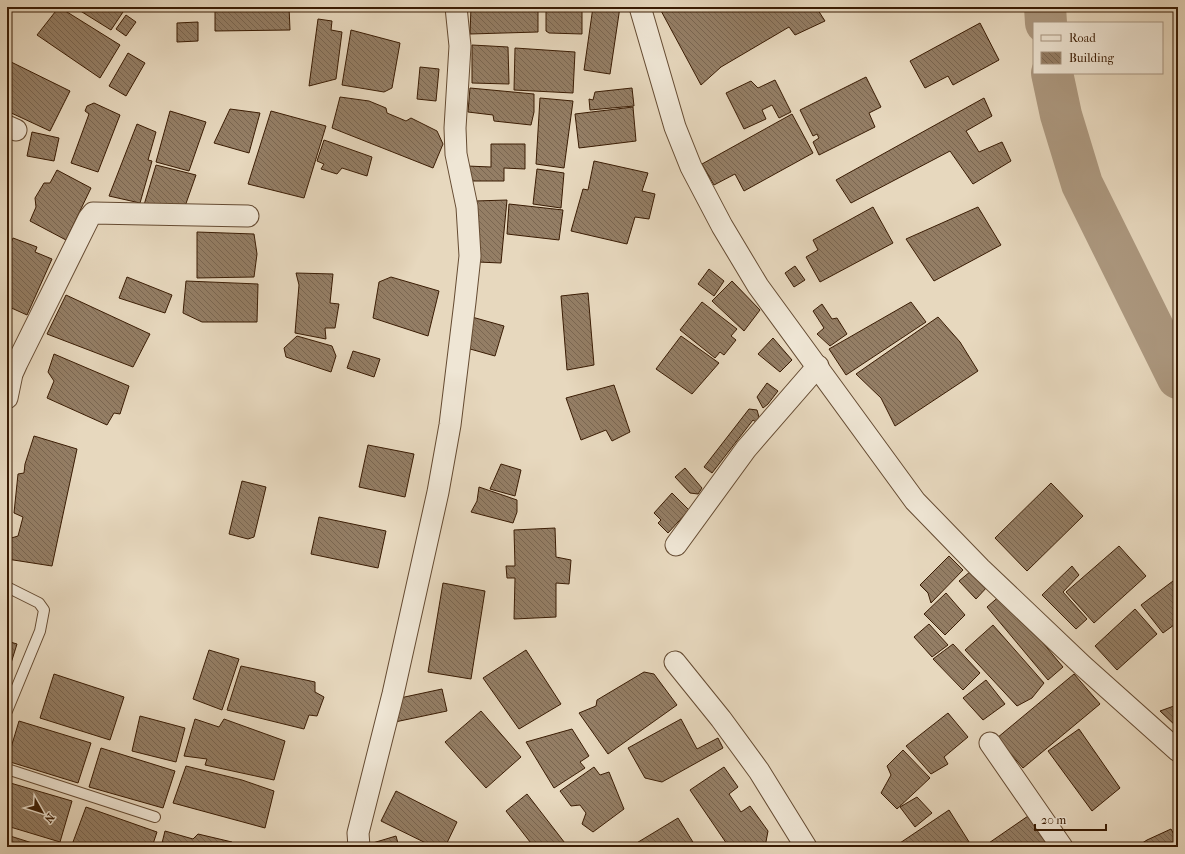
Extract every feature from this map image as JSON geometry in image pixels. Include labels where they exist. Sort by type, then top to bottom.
[{"type":"street","points":[[359,847],[358,833],[393,694],[438,492],[450,425],[470,256],[467,207],[456,154],[455,128],[460,46],[456,7]]},
{"type":"street","points":[[640,7],[675,127],[691,167],[742,261],[758,286],[818,366],[915,501],[980,568],[1083,666],[1178,751]]},
{"type":"street","points":[[7,398],[12,374],[17,363],[89,218],[93,213],[248,216]]},
{"type":"street","points":[[676,545],[746,449],[818,366]]},
{"type":"street","points":[[675,662],[721,719],[758,771],[806,847]]},
{"type":"street","points":[[990,743],[1062,847]]},
{"type":"lane","points":[[7,587],[39,603],[44,610],[40,631],[7,711]]},
{"type":"lane","points":[[7,769],[155,817]]},
{"type":"building","points":[[59,7],[120,45],[100,78],[37,35]]},
{"type":"building","points":[[74,7],[114,7],[123,12],[111,30]]},
{"type":"building","points":[[215,7],[289,7],[290,30],[215,31]]},
{"type":"building","points":[[471,7],[538,7],[538,32],[470,34]]},
{"type":"building","points":[[546,7],[582,7],[582,34],[549,33],[546,31]]},
{"type":"building","points":[[593,7],[620,7],[610,74],[584,70]]},
{"type":"building","points":[[659,7],[816,7],[825,21],[795,35],[789,27],[721,67],[701,85]]},
{"type":"building","points":[[126,15],[136,22],[126,36],[116,29]]},
{"type":"building","points":[[318,19],[332,21],[331,30],[342,32],[336,79],[309,86]]},
{"type":"building","points":[[198,22],[198,41],[177,42],[177,23]]},
{"type":"building","points":[[980,23],[999,60],[953,85],[948,76],[925,88],[910,61]]},
{"type":"building","points":[[351,30],[400,43],[392,88],[384,92],[342,85]]},
{"type":"building","points":[[472,45],[508,47],[509,84],[472,83]]},
{"type":"building","points":[[515,48],[575,52],[573,93],[514,90]]},
{"type":"building","points":[[128,53],[145,63],[126,96],[109,86]]},
{"type":"building","points":[[7,60],[70,91],[50,131],[7,111]]},
{"type":"building","points":[[420,67],[439,69],[436,101],[417,99]]},
{"type":"building","points":[[866,77],[881,107],[869,113],[875,127],[819,155],[813,142],[819,138],[817,134],[813,136],[800,110]]},
{"type":"building","points":[[775,80],[791,112],[779,118],[772,105],[762,110],[766,119],[744,129],[726,93],[751,81],[758,88]]},
{"type":"building","points":[[470,88],[534,94],[534,112],[531,125],[494,121],[493,115],[468,112]]},
{"type":"building","points":[[632,88],[634,106],[590,110],[589,99],[593,100],[595,92]]},
{"type":"building","points":[[340,97],[369,101],[386,108],[387,113],[406,121],[411,118],[437,131],[443,144],[433,168],[332,128]]},
{"type":"building","points":[[540,98],[573,101],[564,168],[536,164]]},
{"type":"building","points":[[984,98],[992,116],[966,131],[979,152],[1002,142],[1011,161],[973,184],[950,151],[851,203],[836,180]]},
{"type":"building","points":[[94,103],[120,115],[98,172],[71,163],[89,114],[85,111],[87,106]]},
{"type":"building","points":[[633,107],[636,141],[579,148],[575,114]]},
{"type":"building","points":[[230,109],[260,113],[249,153],[214,143]]},
{"type":"building","points":[[170,111],[206,122],[189,171],[156,162]]},
{"type":"building","points":[[271,111],[326,126],[304,198],[248,184]]},
{"type":"building","points":[[792,114],[813,153],[744,191],[735,174],[714,185],[702,164]]},
{"type":"building","points":[[137,124],[156,132],[148,160],[152,161],[140,203],[109,196]]},
{"type":"building","points":[[32,132],[59,138],[54,161],[27,156]]},
{"type":"building","points":[[324,140],[372,157],[367,176],[342,168],[337,174],[321,169],[324,164],[317,161]]},
{"type":"building","points":[[491,144],[525,144],[525,169],[504,168],[504,181],[467,181],[467,166],[491,167]]},
{"type":"building","points":[[594,161],[648,173],[642,191],[655,194],[649,219],[635,217],[627,244],[571,231],[583,189],[588,190]]},
{"type":"building","points":[[156,165],[196,175],[183,212],[144,205]]},
{"type":"building","points":[[537,169],[564,173],[561,208],[533,204]]},
{"type":"building","points":[[57,170],[91,188],[66,240],[30,221],[36,207],[35,198],[44,183],[50,183]]},
{"type":"building","points":[[507,200],[501,263],[478,262],[475,201]]},
{"type":"building","points":[[509,204],[563,210],[559,240],[507,234]]},
{"type":"building","points":[[873,207],[893,243],[820,282],[806,257],[818,250],[813,240]]},
{"type":"building","points":[[978,207],[1001,245],[934,281],[906,239]]},
{"type":"building","points":[[197,232],[254,234],[257,254],[254,277],[197,278]]},
{"type":"building","points":[[13,238],[37,247],[35,252],[52,259],[27,315],[7,306],[7,252]]},
{"type":"building","points":[[795,266],[805,280],[794,287],[785,273]]},
{"type":"building","points":[[709,269],[724,281],[714,296],[698,284]]},
{"type":"building","points":[[296,273],[333,274],[330,303],[339,304],[335,328],[325,328],[326,339],[295,333],[299,285]]},
{"type":"building","points":[[127,277],[172,295],[165,313],[119,298]]},
{"type":"building","points":[[391,277],[439,291],[428,336],[373,318],[379,282]]},
{"type":"building","points":[[186,281],[258,284],[257,322],[202,322],[183,313]]},
{"type":"building","points":[[732,281],[760,310],[744,331],[712,301]]},
{"type":"building","points":[[588,293],[594,365],[567,370],[561,296]]},
{"type":"building","points":[[66,295],[150,334],[133,367],[47,334]]},
{"type":"building","points":[[702,302],[737,329],[731,336],[736,340],[724,355],[720,352],[715,358],[680,330]]},
{"type":"building","points":[[911,302],[926,322],[846,375],[829,349]]},
{"type":"building","points":[[822,304],[832,319],[837,318],[847,334],[830,346],[817,334],[824,328],[813,311]]},
{"type":"building","points":[[472,317],[504,326],[495,356],[463,347]]},
{"type":"building","points":[[938,317],[960,342],[978,371],[895,426],[881,398],[856,374]]},
{"type":"building","points":[[297,336],[332,346],[336,356],[331,372],[286,357],[284,348]]},
{"type":"building","points":[[681,336],[719,363],[692,394],[656,369]]},
{"type":"building","points":[[773,338],[792,360],[780,372],[758,354]]},
{"type":"building","points":[[353,351],[380,359],[374,377],[347,368]]},
{"type":"building","points":[[54,354],[129,386],[120,414],[114,413],[107,425],[47,398],[54,381],[48,372]]},
{"type":"building","points":[[767,383],[778,391],[763,408],[757,397]]},
{"type":"building","points":[[614,385],[630,432],[612,441],[606,430],[581,440],[566,398]]},
{"type":"building","points":[[749,409],[757,410],[759,417],[756,422],[753,420],[712,473],[704,467]]},
{"type":"building","points":[[34,436],[77,449],[52,566],[7,559],[8,539],[18,536],[23,517],[14,513],[18,474],[24,473],[25,464]]},
{"type":"building","points":[[368,445],[414,454],[405,497],[359,487]]},
{"type":"building","points":[[501,464],[521,470],[515,496],[490,489]]},
{"type":"building","points":[[685,468],[702,488],[698,494],[690,493],[675,477]]},
{"type":"building","points":[[242,481],[266,487],[254,537],[248,539],[229,534]]},
{"type":"building","points":[[1051,483],[1083,516],[1027,571],[995,538]]},
{"type":"building","points":[[479,487],[517,500],[517,512],[513,523],[471,512],[477,501]]},
{"type":"building","points":[[672,493],[689,510],[668,533],[658,523],[661,520],[654,513]]},
{"type":"building","points":[[319,517],[386,531],[378,568],[311,554]]},
{"type":"building","points":[[555,528],[556,557],[571,560],[569,584],[556,583],[556,617],[514,619],[515,578],[507,578],[506,566],[515,566],[514,530]]},
{"type":"building","points":[[1119,546],[1146,576],[1094,623],[1066,592]]},
{"type":"building","points":[[949,556],[963,570],[931,603],[928,593],[920,585]]},
{"type":"building","points":[[1072,566],[1079,575],[1063,592],[1087,619],[1076,629],[1042,595]]},
{"type":"building","points":[[971,571],[988,586],[976,599],[959,581]]},
{"type":"building","points":[[1177,578],[1178,622],[1163,633],[1141,605]]},
{"type":"building","points":[[443,583],[485,591],[471,679],[428,672]]},
{"type":"building","points":[[946,593],[965,615],[945,635],[924,614]]},
{"type":"building","points":[[1002,594],[1063,667],[1048,680],[987,607]]},
{"type":"building","points":[[1135,609],[1157,634],[1117,670],[1095,646]]},
{"type":"building","points":[[929,624],[948,645],[932,657],[914,637]]},
{"type":"building","points":[[993,625],[1044,683],[1032,698],[1017,706],[965,650]]},
{"type":"building","points":[[7,641],[17,644],[7,676]]},
{"type":"building","points":[[953,644],[980,673],[963,690],[933,659]]},
{"type":"building","points":[[209,650],[239,659],[222,710],[193,699]]},
{"type":"building","points":[[526,650],[561,704],[519,729],[483,678]]},
{"type":"building","points":[[241,666],[315,682],[315,692],[324,697],[317,716],[309,715],[304,729],[227,710]]},
{"type":"building","points":[[644,672],[654,674],[677,705],[608,754],[579,713],[596,706],[597,700]]},
{"type":"building","points":[[54,674],[124,697],[110,740],[40,718]]},
{"type":"building","points":[[1074,674],[1100,704],[1023,768],[997,738]]},
{"type":"building","points":[[986,680],[1005,704],[983,720],[963,698]]},
{"type":"building","points":[[442,689],[447,711],[395,722],[400,698]]},
{"type":"building","points":[[1174,706],[1178,711],[1178,728],[1160,711]]},
{"type":"building","points":[[481,711],[521,757],[486,788],[445,742]]},
{"type":"building","points":[[948,713],[968,737],[944,757],[948,764],[931,774],[906,746]]},
{"type":"building","points":[[140,716],[185,728],[176,762],[132,751]]},
{"type":"building","points":[[195,719],[219,727],[224,719],[285,741],[274,780],[205,765],[207,759],[184,756]]},
{"type":"building","points":[[681,719],[697,749],[718,738],[723,748],[662,782],[645,778],[628,748]]},
{"type":"building","points":[[19,721],[91,743],[78,783],[7,761]]},
{"type":"building","points":[[572,729],[589,756],[580,762],[585,768],[554,788],[526,742]]},
{"type":"building","points":[[1079,729],[1120,788],[1092,811],[1048,751]]},
{"type":"building","points":[[101,748],[175,771],[163,808],[89,787]]},
{"type":"building","points":[[903,750],[930,778],[897,809],[881,793],[891,775],[887,766]]},
{"type":"building","points":[[186,766],[242,780],[274,791],[265,828],[173,803]]},
{"type":"building","points":[[594,767],[600,775],[609,772],[624,809],[593,832],[582,824],[586,813],[580,805],[571,806],[560,791]]},
{"type":"building","points":[[724,767],[738,787],[729,794],[741,812],[750,806],[768,831],[765,847],[729,847],[690,790]]},
{"type":"building","points":[[7,782],[72,801],[60,842],[7,826]]},
{"type":"building","points":[[396,791],[457,822],[445,847],[434,847],[381,821]]},
{"type":"building","points":[[527,794],[568,847],[534,847],[506,811]]},
{"type":"building","points":[[917,797],[932,813],[915,827],[900,807]]},
{"type":"building","points":[[86,807],[157,832],[152,847],[88,847],[73,842]]},
{"type":"building","points":[[949,810],[971,845],[967,847],[894,847]]},
{"type":"building","points":[[1031,814],[1051,843],[1045,847],[983,847]]},
{"type":"building","points":[[678,818],[696,847],[630,847]]},
{"type":"building","points":[[1171,829],[1178,842],[1178,847],[1136,847],[1147,840]]},
{"type":"building","points":[[165,831],[193,839],[198,834],[232,842],[231,847],[161,847]]},
{"type":"building","points":[[7,835],[45,847],[7,847]]},
{"type":"building","points":[[396,836],[399,847],[367,847],[366,845]]},
{"type":"waterway","points":[[1045,7],[1046,22]]},
{"type":"waterway","points":[[1052,74],[1061,115],[1082,184],[1178,378]]}]
